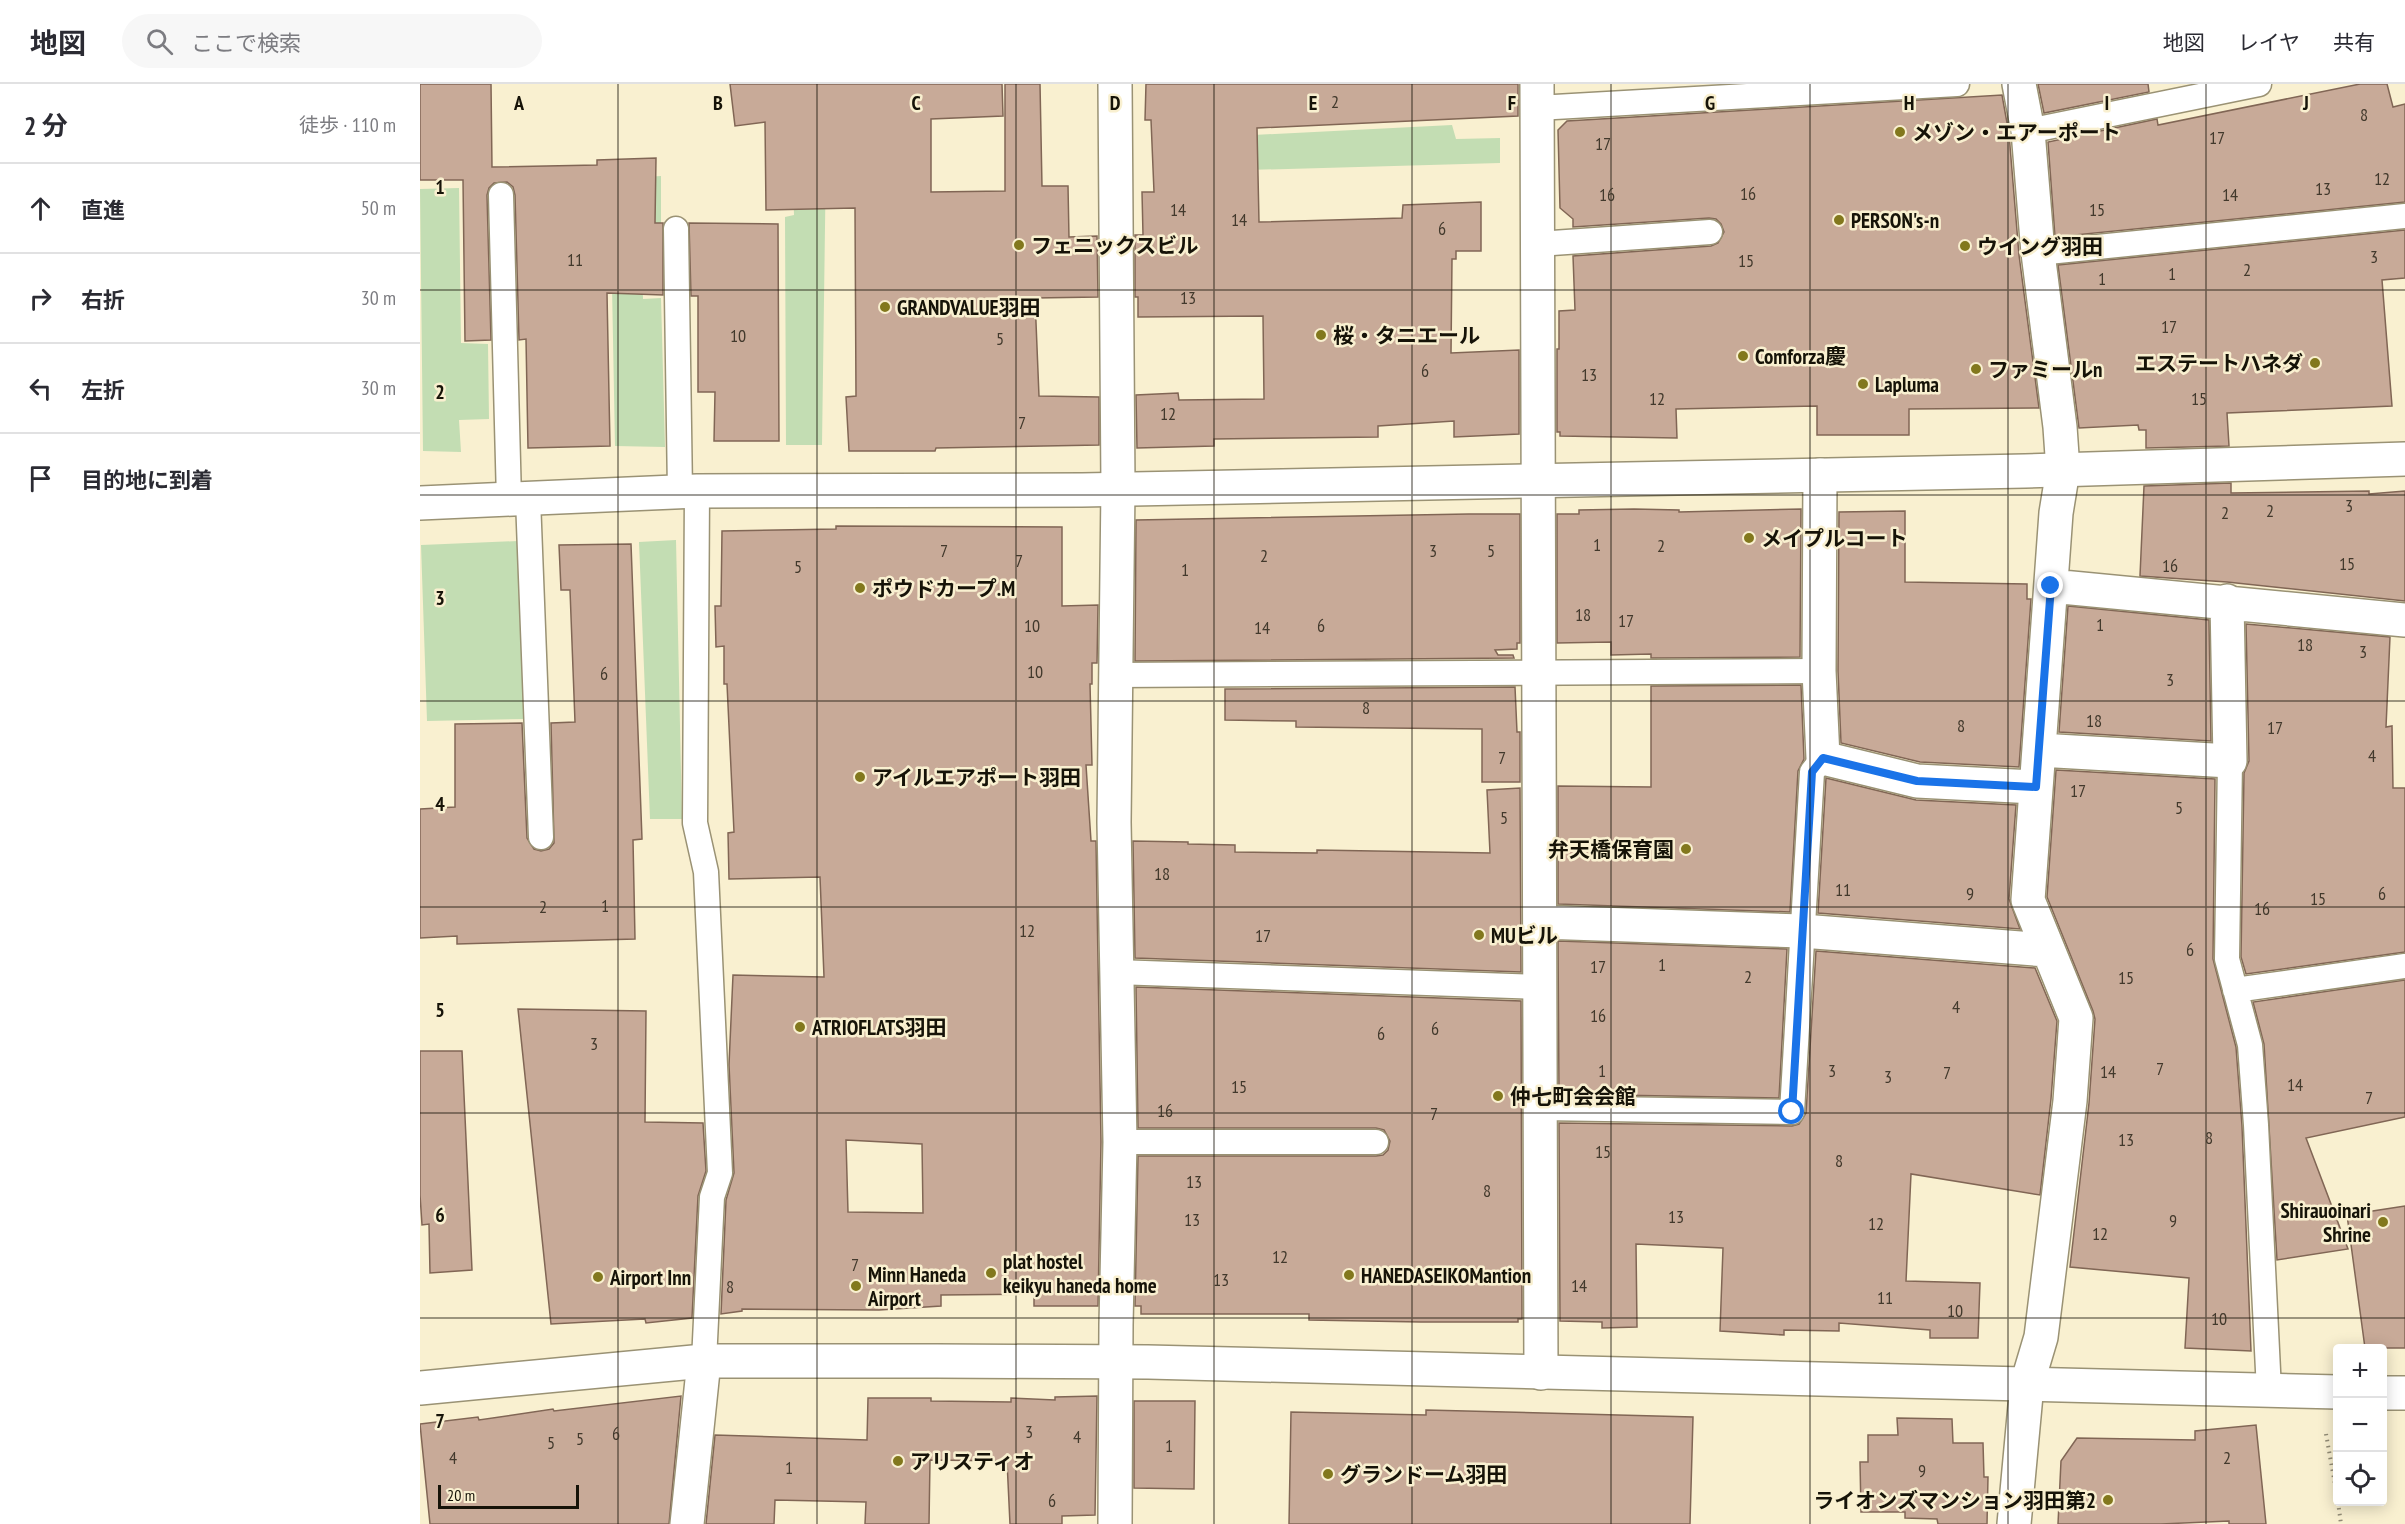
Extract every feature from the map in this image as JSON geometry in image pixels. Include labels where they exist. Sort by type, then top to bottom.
[{"type":"street","points":[[1115,84],[1118,488],[1114,822],[1120,1142],[1116,1524]]},
{"type":"street","points":[[2014,1524],[2027,1384],[2041,1337],[2070,1101],[2076,1018],[2028,900],[2058,497],[2063,470],[2060,427],[2038,253],[2028,131],[2019,84]]},
{"type":"street","points":[[1537,96],[1541,1373]]},
{"type":"street","points":[[420,503],[688,492],[1118,488],[1820,475],[2405,459]]},
{"type":"street","points":[[1820,475],[1819,671],[1823,758],[1917,781],[2036,787]]},
{"type":"street","points":[[2051,586],[2405,620]]},
{"type":"street","points":[[2039,750],[2230,761],[2227,602]]},
{"type":"street","points":[[1541,922],[1802,931],[2047,950]]},
{"type":"street","points":[[687,1524],[704,1360]]},
{"type":"street","points":[[420,1388],[704,1360],[1116,1361],[2328,1392]]},
{"type":"street","points":[[2387,1393],[2405,1393]]},
{"type":"lane","points":[[1537,96],[1957,84]]},
{"type":"lane","points":[[2028,131],[2259,84]]},
{"type":"lane","points":[[501,195],[540,837]]},
{"type":"lane","points":[[2038,253],[2405,216]]},
{"type":"lane","points":[[676,229],[688,492],[695,823],[706,872],[720,1173],[712,1197],[704,1360]]},
{"type":"lane","points":[[1538,244],[1710,232]]},
{"type":"lane","points":[[1116,675],[1819,671]]},
{"type":"lane","points":[[1541,1108],[1792,1112],[1812,772],[1823,758]]},
{"type":"lane","points":[[2230,761],[2227,960],[2250,1045],[2269,1391]]},
{"type":"lane","points":[[2235,990],[2405,966]]},
{"type":"lane","points":[[1116,972],[1541,987]]},
{"type":"lane","points":[[1120,1142],[1376,1142]]},
{"type":"path","points":[[2328,1392],[2334,1452]]},
{"type":"path","points":[[2339,1506],[2342,1524]]},
{"type":"green space","points":[[1452,125],[1456,139],[1500,138],[1500,163],[1213,171],[1215,137]]},
{"type":"green space","points":[[792,155],[826,155],[822,445],[786,445],[785,217],[794,215]]},
{"type":"green space","points":[[661,176],[661,238],[642,240],[643,299],[661,298],[665,447],[615,446],[610,179]]},
{"type":"green space","points":[[459,188],[461,343],[488,344],[489,419],[459,420],[461,452],[423,451],[420,189]]},
{"type":"green space","points":[[676,540],[682,819],[650,819],[639,542]]},
{"type":"green space","points":[[518,541],[526,719],[427,721],[421,545]]},
{"type":"building","points":[[420,84],[491,84],[492,167],[597,165],[597,160],[656,158],[655,223],[663,223],[663,295],[607,293],[610,446],[528,448],[526,339],[519,340],[515,195],[513,187],[507,182],[494,183],[487,195],[491,340],[465,341],[463,180],[420,180]]},
{"type":"building","points":[[730,84],[1002,84],[1003,116],[931,119],[931,192],[1005,191],[1005,84],[1040,84],[1042,186],[1068,186],[1069,237],[1097,236],[1098,297],[1035,298],[1039,396],[1099,397],[1099,445],[936,448],[935,451],[849,451],[846,397],[856,396],[855,208],[766,210],[765,122],[735,126]]},
{"type":"building","points":[[1146,84],[1518,84],[1518,116],[1257,128],[1259,222],[1402,218],[1403,205],[1481,202],[1481,251],[1456,251],[1456,259],[1452,259],[1451,353],[1519,350],[1519,434],[1454,437],[1454,421],[1378,426],[1378,437],[1214,439],[1214,446],[1137,448],[1136,395],[1178,393],[1179,400],[1264,399],[1263,316],[1138,317],[1138,297],[1135,297],[1135,235],[1143,235],[1142,192],[1154,192],[1151,120],[1145,120]]},
{"type":"building","points":[[2038,84],[2148,84],[2149,92],[2044,113]]},
{"type":"building","points":[[2360,84],[2387,84],[2393,107],[2405,104],[2405,202],[2055,237],[2048,142],[2157,119],[2158,125]]},
{"type":"building","points":[[2002,95],[2009,134],[2019,255],[2039,408],[1909,409],[1909,435],[1817,435],[1817,406],[1676,409],[1677,438],[1560,436],[1560,432],[1557,432],[1559,311],[1575,310],[1573,256],[1711,246],[1718,243],[1724,232],[1716,219],[1709,218],[1573,227],[1573,219],[1560,208],[1558,130],[1567,121]]},
{"type":"building","points":[[689,223],[778,224],[779,441],[714,441],[715,392],[698,392],[698,296],[691,296]]},
{"type":"building","points":[[2405,230],[2405,278],[2382,280],[2392,406],[2227,413],[2229,446],[2146,448],[2146,430],[2139,430],[2138,425],[2079,428],[2058,265]]},
{"type":"building","points":[[2231,483],[2231,493],[2369,491],[2369,494],[2405,491],[2405,601],[2227,582],[2140,576],[2144,486]]},
{"type":"building","points":[[1801,509],[1800,657],[1651,658],[1651,654],[1611,655],[1611,642],[1557,643],[1557,514],[1579,514],[1579,510],[1679,510],[1679,512]]},
{"type":"building","points":[[1905,511],[1905,582],[2027,584],[2027,599],[2031,599],[2019,767],[1920,762],[1841,743],[1838,671],[1839,512]]},
{"type":"building","points":[[1520,514],[1520,643],[1517,643],[1517,649],[1495,650],[1498,655],[1513,655],[1514,658],[1135,661],[1136,520]]},
{"type":"building","points":[[836,526],[1062,527],[1062,606],[1098,605],[1097,663],[1092,663],[1092,684],[1090,684],[1092,765],[1086,765],[1091,841],[1096,841],[1101,1142],[1098,1306],[1034,1306],[1034,1294],[941,1295],[941,1306],[879,1310],[742,1309],[742,1311],[721,1314],[726,1200],[734,1173],[729,1065],[733,975],[824,977],[820,877],[729,879],[728,833],[734,832],[727,684],[724,684],[724,646],[716,647],[715,606],[721,606],[722,531],[836,529]],"holes":[[[846,1140],[922,1144],[923,1213],[848,1212]]]},
{"type":"building","points":[[631,544],[642,839],[633,840],[635,939],[457,944],[457,936],[420,938],[420,809],[455,807],[455,724],[522,723],[527,838],[534,849],[541,851],[549,849],[554,843],[551,723],[575,722],[570,590],[561,590],[559,545]]},
{"type":"building","points":[[2068,606],[2209,620],[2211,741],[2059,732]]},
{"type":"building","points":[[2246,624],[2390,637],[2386,727],[2392,726],[2393,788],[2405,788],[2405,952],[2246,974],[2241,957],[2244,773],[2249,761]]},
{"type":"building","points":[[1801,685],[1804,759],[1798,771],[1790,912],[1558,904],[1558,786],[1651,787],[1651,686]]},
{"type":"building","points":[[1515,687],[1517,732],[1520,732],[1520,782],[1482,782],[1482,729],[1296,727],[1296,721],[1225,720],[1225,689]]},
{"type":"building","points":[[2056,770],[2215,779],[2213,959],[2236,1047],[2242,1126],[2251,1351],[2185,1348],[2189,1278],[2070,1267],[2089,1103],[2095,1019],[2047,897]]},
{"type":"building","points":[[1826,778],[1916,800],[2016,805],[2009,899],[2020,929],[1818,913]]},
{"type":"building","points":[[1520,788],[1521,972],[1135,958],[1133,841],[1235,845],[1235,852],[1317,853],[1317,850],[1490,853],[1487,790]]},
{"type":"building","points":[[1558,941],[1787,949],[1779,1098],[1559,1094]]},
{"type":"building","points":[[1816,951],[2035,968],[2057,1021],[2040,1195],[1911,1174],[1906,1281],[1980,1283],[1978,1338],[1930,1338],[1930,1330],[1839,1323],[1839,1331],[1784,1330],[1784,1335],[1720,1331],[1723,1248],[1636,1244],[1637,1327],[1602,1328],[1602,1322],[1560,1321],[1559,1123],[1792,1126],[1799,1124],[1806,1113]]},
{"type":"building","points":[[2405,980],[2405,1117],[2306,1138],[2348,1249],[2277,1260],[2264,1044],[2253,1002]]},
{"type":"building","points":[[1136,987],[1521,1001],[1522,1319],[1518,1319],[1518,1322],[1421,1322],[1309,1320],[1309,1314],[1141,1314],[1141,1306],[1135,1306],[1138,1156],[1376,1156],[1383,1155],[1388,1150],[1390,1141],[1384,1130],[1376,1128],[1138,1128]]},
{"type":"building","points":[[518,1009],[646,1011],[645,1122],[703,1123],[706,1171],[698,1196],[692,1318],[646,1323],[645,1319],[551,1324]]},
{"type":"building","points":[[420,1051],[462,1051],[472,1270],[430,1273],[429,1224],[422,1225],[420,1195]]},
{"type":"building","points":[[2405,1206],[2405,1348],[2387,1348],[2387,1344],[2364,1344],[2347,1215]]},
{"type":"building","points":[[681,1396],[669,1524],[430,1524],[420,1424],[478,1417],[479,1420],[553,1409],[554,1411]]},
{"type":"building","points":[[1097,1396],[1095,1515],[1062,1516],[1062,1524],[1010,1524],[1007,1461],[930,1460],[929,1524],[865,1524],[866,1502],[775,1500],[774,1524],[706,1524],[715,1435],[867,1440],[868,1398],[1011,1402],[1011,1398],[1055,1400],[1055,1397]]},
{"type":"building","points":[[1134,1401],[1195,1401],[1194,1489],[1134,1488]]},
{"type":"building","points":[[1426,1410],[1693,1417],[1690,1524],[1289,1524],[1291,1412],[1426,1415]]},
{"type":"building","points":[[1897,1418],[1952,1419],[1953,1443],[1983,1443],[1984,1477],[1988,1477],[1987,1524],[1938,1524],[1937,1519],[1905,1518],[1905,1512],[1861,1512],[1860,1462],[1868,1462],[1868,1435],[1898,1435]]},
{"type":"building","points":[[2256,1425],[2266,1524],[2229,1524],[2229,1521],[2161,1524],[2058,1524],[2061,1461],[2077,1438],[2195,1440],[2195,1431]]},
{"type":"place","name":"メゾン・エアーポート","points":[[1900,132]]},
{"type":"place","name":"PERSON's-n","points":[[1839,220]]},
{"type":"place","name":"フェニックスビル","points":[[1019,245]]},
{"type":"place","name":"ウイング羽田","points":[[1965,246]]},
{"type":"place","name":"GRANDVALUE羽田","points":[[885,307]]},
{"type":"place","name":"桜・タニエール","points":[[1321,335]]},
{"type":"place","name":"Comforza慶","points":[[1743,356]]},
{"type":"place","name":"エステートハネダ","points":[[2315,363]]},
{"type":"place","name":"ファミールn","points":[[1976,369]]},
{"type":"place","name":"Lapluma","points":[[1863,384]]},
{"type":"place","name":"メイプルコート","points":[[1749,538]]},
{"type":"place","name":"ポウドカープ.M","points":[[860,588]]},
{"type":"place","name":"アイルエアポート羽田","points":[[860,777]]},
{"type":"place","name":"弁天橋保育園","points":[[1686,849]]},
{"type":"place","name":"MUビル","points":[[1479,935]]},
{"type":"place","name":"ATRIOFLATS羽田","points":[[800,1027]]},
{"type":"place","name":"仲七町会会館","points":[[1498,1096]]},
{"type":"place","name":"Shirauoinari Shrine","points":[[2383,1222]]},
{"type":"place","name":"plat hostel keikyu haneda home","points":[[991,1273]]},
{"type":"place","name":"HANEDASEIKOMantion","points":[[1349,1275]]},
{"type":"place","name":"Airport Inn","points":[[598,1277]]},
{"type":"place","name":"Minn Haneda Airport","points":[[856,1286]]},
{"type":"place","name":"アリスティオ","points":[[898,1461]]},
{"type":"place","name":"グランドーム羽田","points":[[1328,1474]]},
{"type":"place","name":"ライオンズマンション羽田第2","points":[[2108,1500]]},
{"type":"route","points":[[1792,1112],[1812,772],[1823,758],[1917,781],[2036,787],[2051,586]]}]
